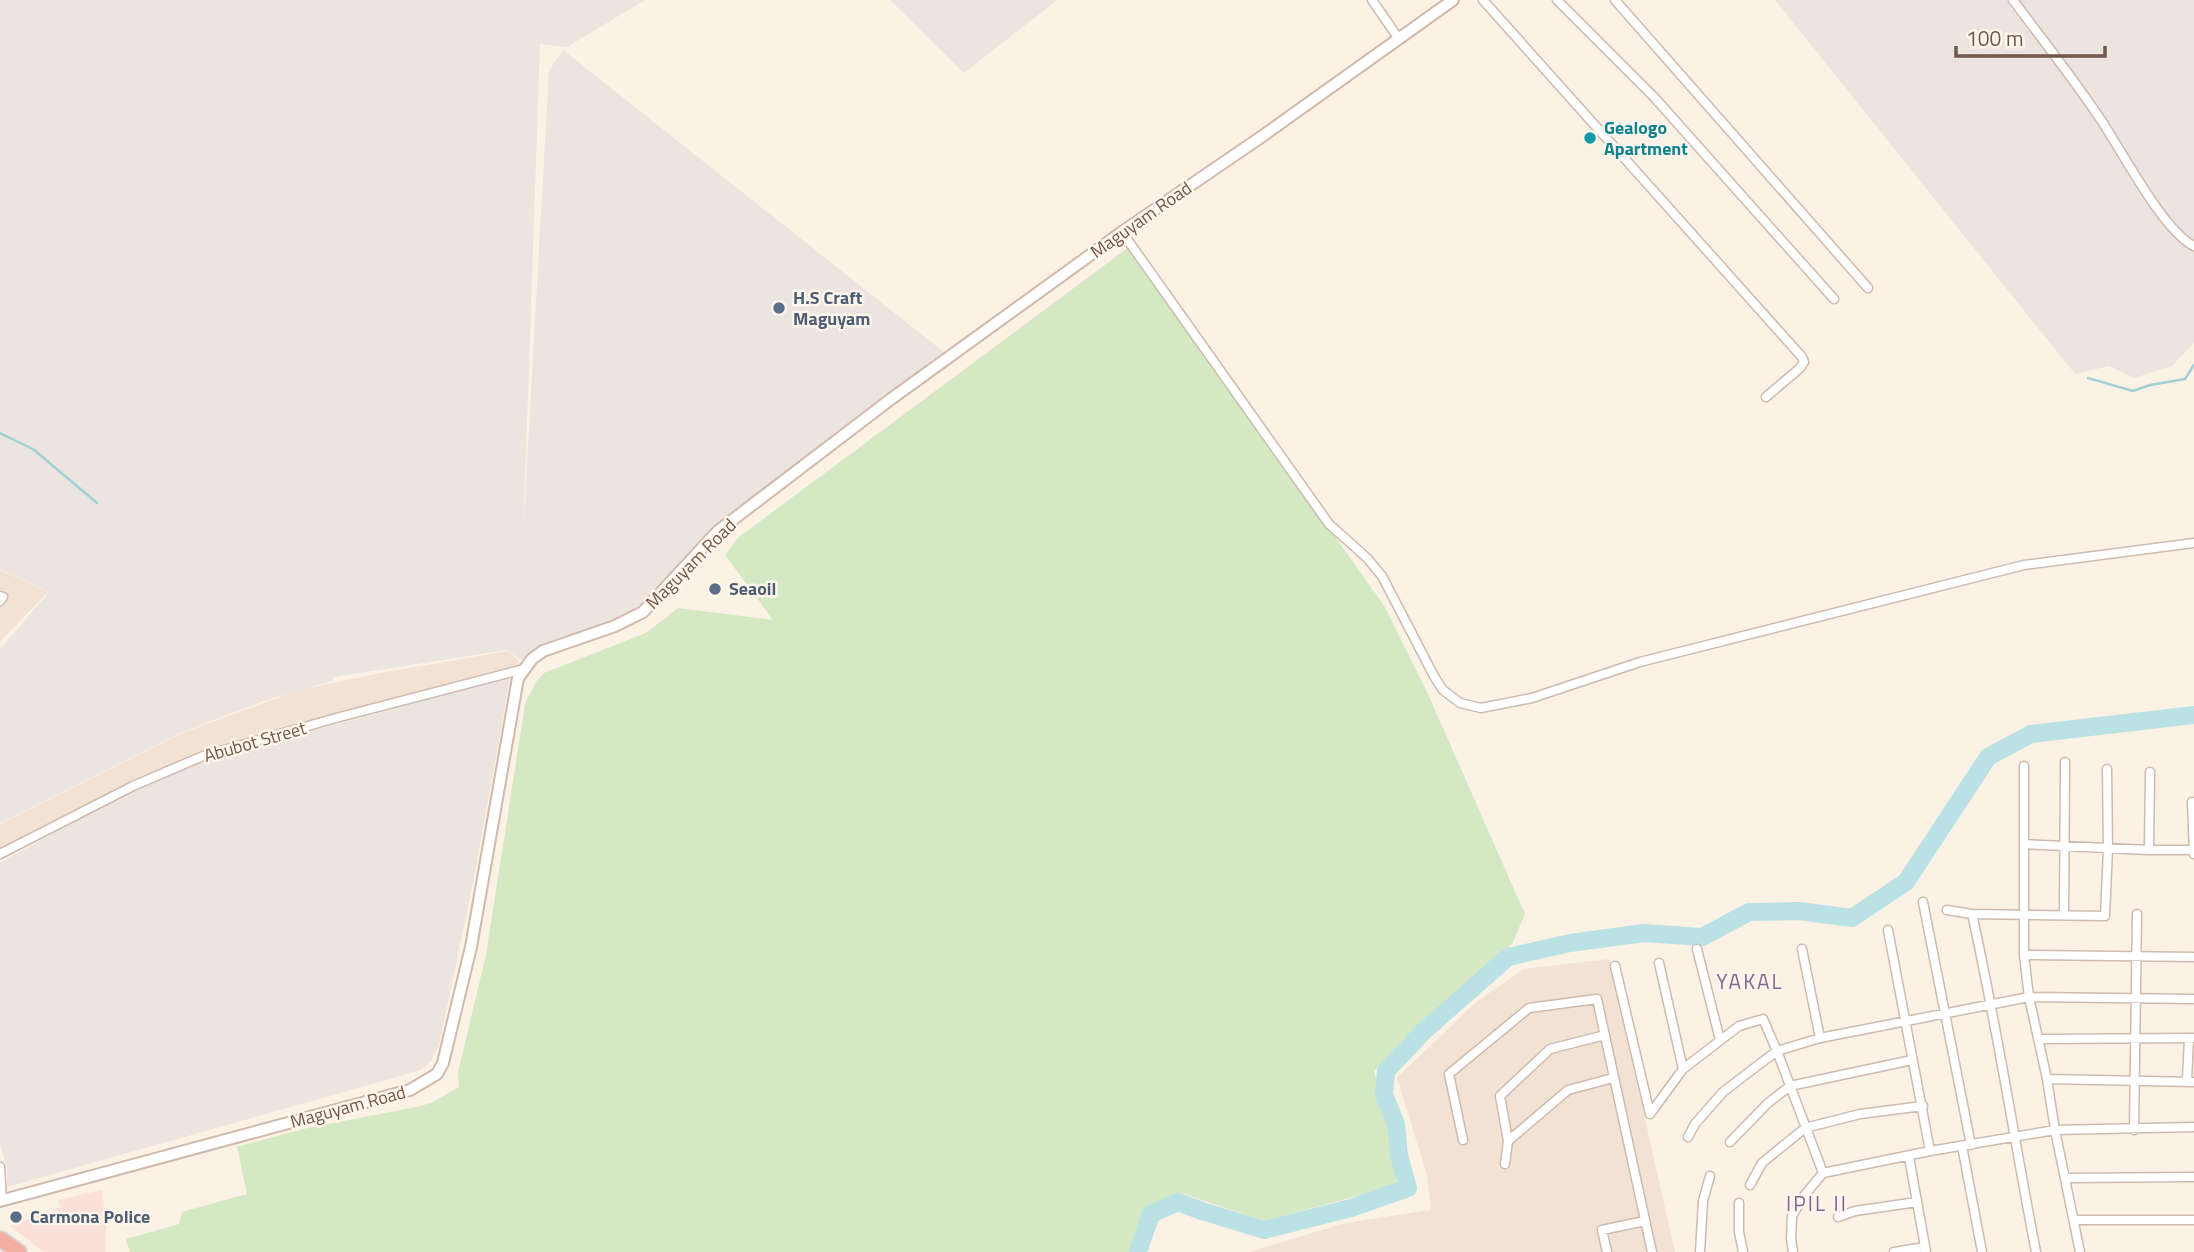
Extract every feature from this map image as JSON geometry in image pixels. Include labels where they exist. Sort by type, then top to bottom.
[{"type":"highway","points":[[0,1239],[19,1252]]},
{"type":"main road","name":"Maguyam Road","points":[[1,1201],[410,1090],[437,1074],[443,1063],[471,947],[516,690],[519,678],[532,659],[552,646],[615,626],[643,612],[718,531],[891,399],[1122,232],[1453,0]]},
{"type":"street","points":[[1372,0],[1399,39]]},
{"type":"street","points":[[1483,0],[1802,358],[1804,362],[1800,368],[1766,397]]},
{"type":"street","points":[[1557,0],[1654,97],[1834,299]]},
{"type":"street","points":[[1615,0],[1868,288]]},
{"type":"street","points":[[2013,0],[2099,116],[2168,223],[2183,240],[2194,246]]},
{"type":"street","points":[[1122,232],[1329,524],[1367,558],[1382,576],[1435,678],[1443,690],[1460,703],[1481,708],[1532,698],[1640,662],[2024,565],[2194,544]]},
{"type":"street","name":"Abubot Street","points":[[0,854],[133,786],[203,756],[524,669]]},
{"type":"street","points":[[2064,915],[2065,762]]},
{"type":"street","points":[[2024,766],[2024,955],[2029,997],[2080,1252]]},
{"type":"street","points":[[1947,910],[1972,914],[2105,916],[2107,769]]},
{"type":"street","points":[[2149,850],[2150,772]]},
{"type":"street","points":[[2024,844],[2194,852],[2192,802]]},
{"type":"street","points":[[1923,902],[1946,1013],[1982,1252]]},
{"type":"street","points":[[1972,914],[1993,1004],[2013,1136],[2036,1252]]},
{"type":"street","points":[[2134,1130],[2133,1039],[2137,914]]},
{"type":"street","points":[[1888,930],[1930,1151]]},
{"type":"street","points":[[1802,948],[1819,1038]]},
{"type":"street","points":[[1697,949],[1720,1040]]},
{"type":"street","points":[[2024,955],[2194,957]]},
{"type":"street","points":[[1658,963],[1683,1069]]},
{"type":"street","points":[[1615,966],[1650,1114],[1683,1069],[1740,1026],[1763,1019],[1823,1173]]},
{"type":"street","points":[[1688,1137],[1695,1124],[1723,1092],[1777,1051],[1819,1038],[2029,997],[2194,999]]},
{"type":"street","points":[[1464,1140],[1450,1074],[1529,1009],[1597,999],[1652,1252]]},
{"type":"street","points":[[1505,1164],[1508,1141],[1500,1096],[1550,1049],[1605,1035]]},
{"type":"street","points":[[2039,1039],[2191,1038],[2191,1082],[2047,1079]]},
{"type":"street","points":[[1730,1142],[1768,1102],[1790,1086],[1912,1060]]},
{"type":"street","points":[[1508,1141],[1568,1090],[1614,1078]]},
{"type":"street","points":[[1750,1185],[1762,1163],[1805,1128],[1860,1114],[1923,1106]]},
{"type":"street","points":[[1793,1252],[1792,1216],[1803,1197],[1823,1173],[1930,1151],[2055,1130],[2194,1127]]},
{"type":"street","points":[[1894,1252],[1926,1250],[1909,1157]]},
{"type":"street","points":[[0,1167],[1,1201]]},
{"type":"street","points":[[1700,1252],[1703,1201],[1710,1176]]},
{"type":"street","points":[[2066,1178],[2194,1177]]},
{"type":"street","points":[[1838,1217],[1855,1211],[1917,1202]]},
{"type":"street","points":[[1739,1203],[1739,1232],[1743,1252]]},
{"type":"street","points":[[2074,1220],[2194,1220]]},
{"type":"street","points":[[1607,1252],[1602,1230],[1645,1222]]},
{"type":"shaded area","points":[[0,0],[645,0],[567,47],[540,44],[523,536],[549,71],[563,50],[945,353],[719,529],[643,611],[539,646],[521,660],[507,650],[333,677],[333,681],[269,699],[180,733],[0,823],[0,649],[49,592],[0,569]]},
{"type":"shaded area","points":[[890,0],[1057,0],[964,73]]},
{"type":"shaded area","points":[[1775,0],[2194,0],[2194,343],[2172,366],[2134,378],[2109,366],[2075,374]]},
{"type":"shaded area","points":[[0,570],[48,592],[0,642]]},
{"type":"shaded area","points":[[508,651],[519,661],[516,669],[428,700],[313,723],[201,755],[0,852],[0,824],[180,734],[296,691]]},
{"type":"shaded area","points":[[511,673],[473,883],[439,1045],[431,1061],[421,1070],[7,1187],[7,1170],[0,1144],[0,863],[134,789],[207,759],[383,712]]},
{"type":"shaded area","points":[[1609,959],[1675,1252],[1249,1252],[1345,1223],[1431,1210],[1427,1175],[1397,1078],[1476,1002],[1524,969]]},
{"type":"shaded area","points":[[102,1190],[106,1252],[44,1252],[10,1226],[61,1207],[58,1200]]},
{"type":"green space","points":[[1129,247],[1385,607],[1427,692],[1525,914],[1512,944],[1374,1071],[1388,1126],[1397,1185],[1264,1221],[1181,1193],[1146,1211],[1133,1252],[130,1252],[126,1239],[179,1224],[182,1212],[247,1194],[237,1147],[303,1129],[421,1106],[459,1087],[458,1072],[486,955],[525,704],[536,682],[544,673],[646,633],[678,608],[773,620],[725,555],[739,537]]},
{"type":"waterway","points":[[2088,378],[2133,391],[2185,379],[2194,365]]},
{"type":"waterway","points":[[0,433],[33,449],[97,503]]},
{"type":"waterway","points":[[1138,1252],[1151,1214],[1178,1202],[1264,1230],[1351,1208],[1408,1188],[1399,1156],[1396,1124],[1384,1095],[1386,1071],[1424,1031],[1508,957],[1570,943],[1644,933],[1702,937],[1749,912],[1799,911],[1852,918],[1906,882],[1988,757],[2031,734],[2194,715]]},
{"type":"place","name":"Gealogo Apartment","points":[[1590,138]]},
{"type":"place","name":"H.S Craft Maguyam","points":[[779,308]]},
{"type":"place","name":"Seaoil","points":[[715,589]]},
{"type":"place","name":"Carmona Police","points":[[16,1217]]},
{"type":"district","name":"YAKAL","points":[[1750,982]]},
{"type":"district","name":"IPIL II","points":[[1817,1204]]}]
